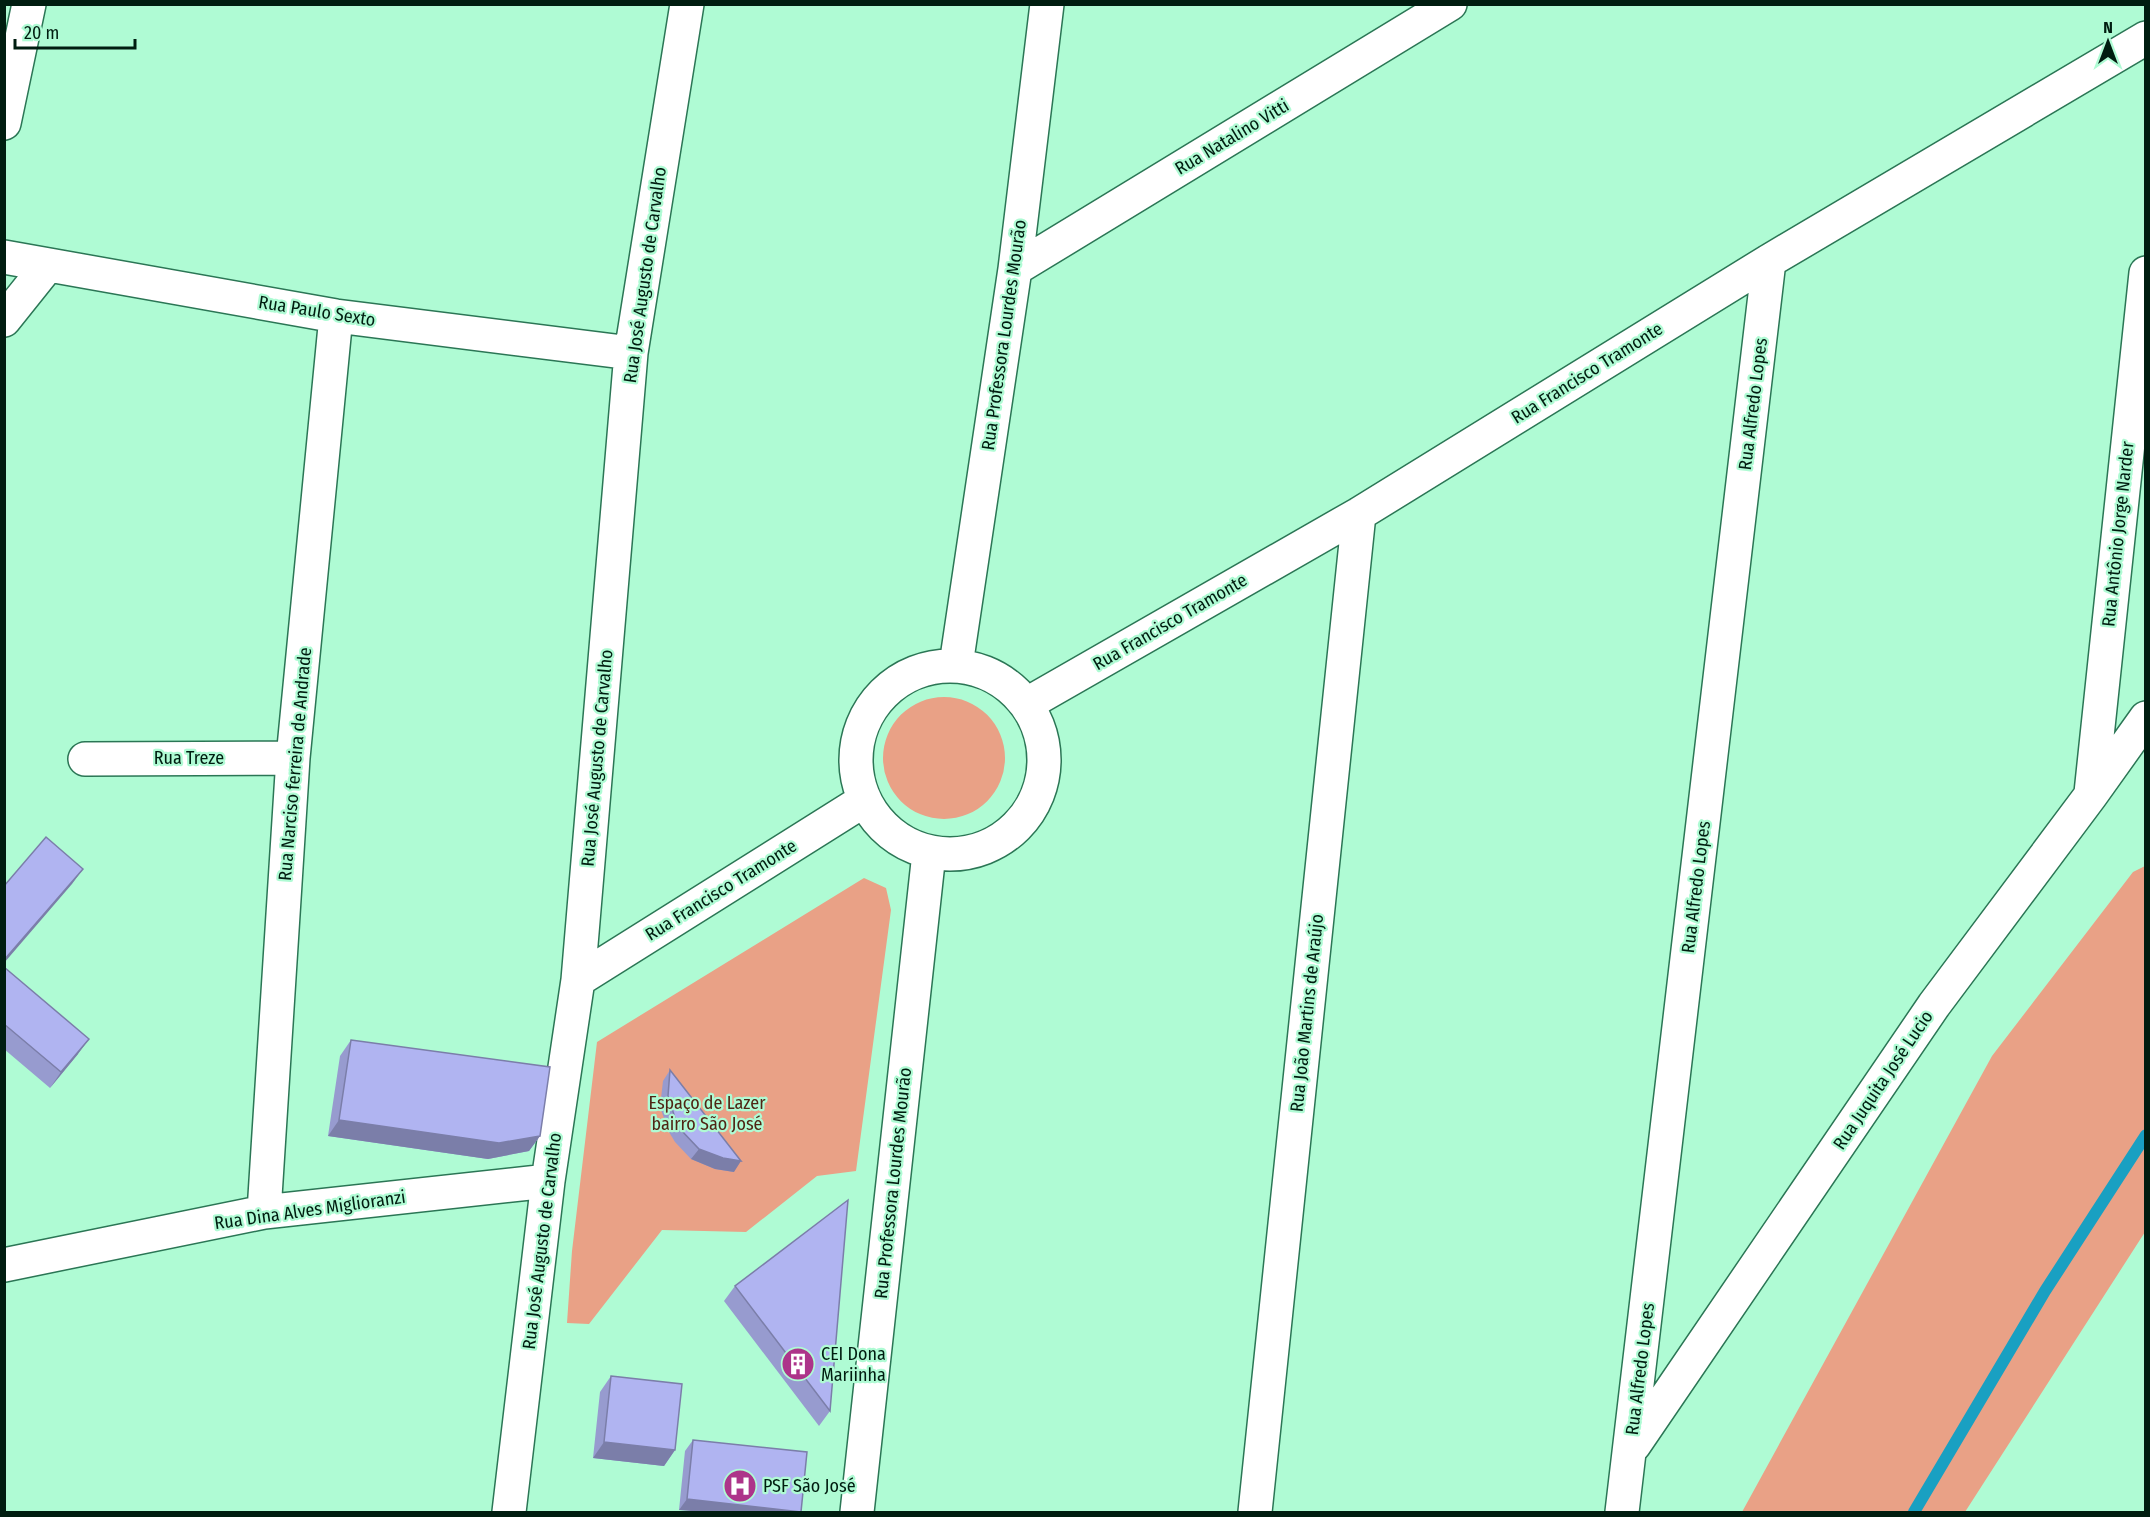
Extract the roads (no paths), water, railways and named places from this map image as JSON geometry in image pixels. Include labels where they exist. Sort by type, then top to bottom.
[{"type":"street","points":[[4,123],[29,4]]},
{"type":"street","name":"Rua José Augusto de Carvalho","points":[[509,1512],[548,1181],[578,980],[631,353],[687,4]]},
{"type":"street","name":"Rua Professora Lourdes Mourão","points":[[956,665],[1015,269],[1047,4]]},
{"type":"street","name":"Rua Natalino Vitti","points":[[1015,269],[1450,4]]},
{"type":"street","name":"Rua Francisco Tramonte","points":[[1027,704],[1359,514],[1769,261],[2145,38]]},
{"type":"street","name":"Rua Paulo Sexto","points":[[4,257],[336,316],[631,353]]},
{"type":"street","name":"Rua Alfredo Lopes","points":[[1622,1512],[1769,261]]},
{"type":"street","points":[[4,320],[48,266]]},
{"type":"street","name":"Rua Antônio Jorge Narder","points":[[2091,795],[2145,273]]},
{"type":"street","name":"Rua Narciso ferreira de Andrade","points":[[264,1212],[293,758],[336,316]]},
{"type":"street","name":"Rua João Martins de Araújo","points":[[1255,1512],[1359,514]]},
{"type":"street","points":[[956,665],[983,671],[1008,684],[1027,704],[1042,734],[1046,766],[1038,798],[1020,825],[993,845],[962,855],[929,853],[902,843],[879,825],[863,801],[855,769],[858,736],[871,707],[894,684],[923,669],[956,665]]},
{"type":"street","name":"Rua Juquita José Lucio","points":[[1631,1450],[1934,1005],[2091,795],[2145,718]]},
{"type":"street","name":"Rua Treze","points":[[85,759],[293,758]]},
{"type":"street","name":"Rua Francisco Tramonte","points":[[578,980],[863,801]]},
{"type":"street","name":"Rua Professora Lourdes Mourão","points":[[857,1512],[929,853]]},
{"type":"street","name":"Rua Dina Alves Miglioranzi","points":[[4,1265],[264,1212],[548,1181]]},
{"type":"waterway","points":[[1914,1512],[2045,1291],[2146,1135]]},
{"type":"place","name":"CEI Dona Mariinha","points":[[798,1364]]},
{"type":"place","name":"PSF São José","points":[[740,1486]]},
{"type":"park label","name":"Espaço de Lazer bairro São José","points":[[707,1113]]}]
